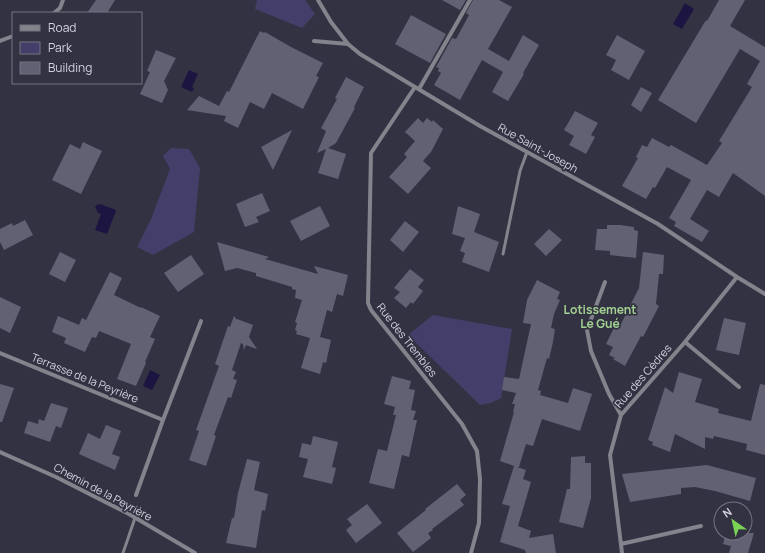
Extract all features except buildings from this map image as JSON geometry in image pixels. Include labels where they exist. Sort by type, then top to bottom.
[{"type":"street","points":[[55,12],[60,8],[63,0]]},
{"type":"street","name":"Rue Saint-Joseph","points":[[318,0],[348,44],[360,54],[480,126],[658,224],[765,294]]},
{"type":"street","name":"Rue des Trembles","points":[[470,0],[417,88],[371,153],[368,303],[371,310],[462,424],[477,451],[480,480],[479,523],[471,553]]},
{"type":"street","points":[[0,41],[12,36]]},
{"type":"street","points":[[314,41],[348,44]]},
{"type":"street","name":"Rue des Cèdres","points":[[622,553],[610,455],[621,415],[685,342],[737,277]]},
{"type":"street","points":[[606,282],[587,330],[591,351],[621,415]]},
{"type":"street","points":[[136,495],[201,321]]},
{"type":"street","points":[[685,342],[739,387]]},
{"type":"street","name":"Terrasse de la Peyrière","points":[[0,353],[163,420]]},
{"type":"street","name":"Chemin de la Peyrière","points":[[0,452],[56,477],[135,518],[195,553]]},
{"type":"street","points":[[621,544],[701,526]]},
{"type":"lane","points":[[503,254],[520,171],[527,152]]},
{"type":"lane","points":[[123,553],[135,518]]},
{"type":"green space","points":[[257,0],[305,0],[315,14],[302,28],[255,9]]},
{"type":"green space","points":[[171,148],[189,149],[200,168],[194,232],[153,255],[137,247],[151,219],[170,169],[163,156]]},
{"type":"green space","points":[[433,315],[512,329],[501,398],[491,403],[480,405],[408,335]]},
{"type":"shaded area","points":[[685,3],[694,9],[682,29],[673,24]]},
{"type":"shaded area","points":[[189,70],[198,74],[192,87],[194,88],[192,92],[181,87]]},
{"type":"shaded area","points":[[97,204],[116,210],[107,234],[95,230],[101,214],[97,212],[95,208]]},
{"type":"shaded area","points":[[150,370],[160,375],[152,390],[143,386]]},
{"type":"district","name":"Lotissement Le Gué","points":[[600,317]]}]
